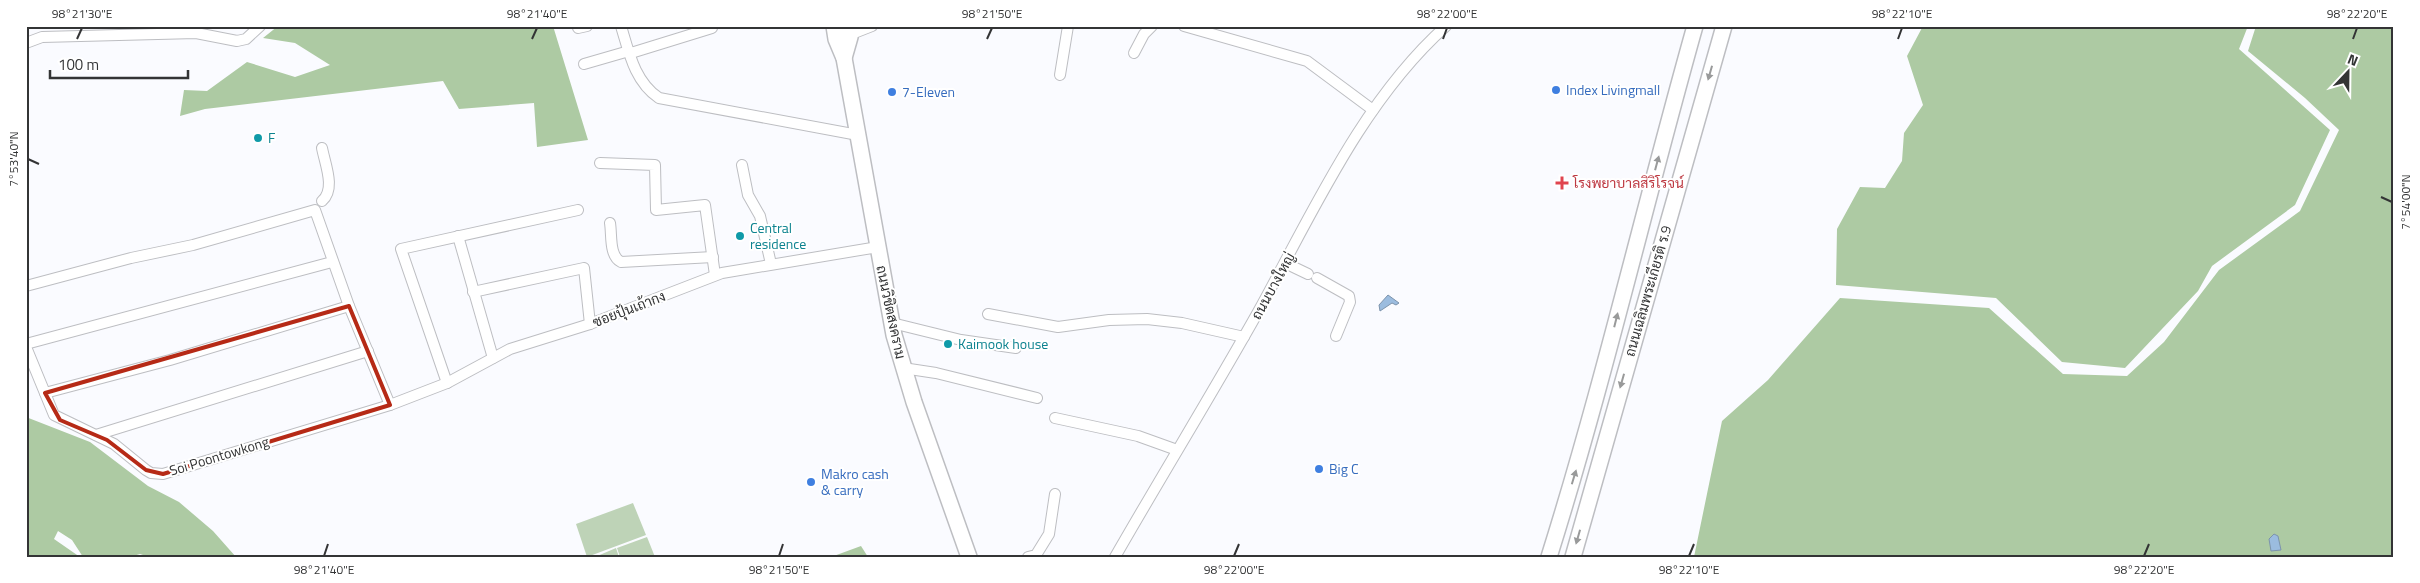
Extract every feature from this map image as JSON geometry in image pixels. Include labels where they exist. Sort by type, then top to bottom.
[{"type":"main road","name":"ถนนเฉลิมพระเกียรติ ร.9","points":[[1549,557],[1578,463],[1645,206],[1695,26]]},
{"type":"main road","name":"ถนนเฉลิมพระเกียรติ ร.9","points":[[1573,557],[1724,26]]},
{"type":"main road","name":"ถนนวิชิตสงคราม","points":[[842,32],[844,58],[892,323],[903,368],[969,557]]},
{"type":"street","points":[[26,43],[42,37],[196,33],[237,41],[246,39],[260,26]]},
{"type":"street","points":[[621,26],[636,71],[649,92],[660,98],[858,135]]},
{"type":"street","points":[[842,32],[872,26]]},
{"type":"street","points":[[1060,75],[1068,26]]},
{"type":"street","points":[[1134,53],[1140,40],[1152,26]]},
{"type":"street","points":[[1184,26],[1306,61],[1373,110]]},
{"type":"street","name":"ถนนบางใหญ่","points":[[1115,557],[1244,337],[1373,110],[1419,51],[1446,26]]},
{"type":"street","points":[[584,64],[712,28]]},
{"type":"street","points":[[322,148],[329,185],[327,195],[322,201]]},
{"type":"street","points":[[600,163],[655,165],[656,210],[705,205],[715,275]]},
{"type":"street","points":[[742,165],[748,195],[760,216],[771,264]]},
{"type":"street","points":[[26,286],[131,258],[193,245],[315,210],[332,262],[390,405]]},
{"type":"street","points":[[447,383],[401,249],[578,210]]},
{"type":"street","points":[[610,223],[613,253],[616,260],[621,262],[713,257]]},
{"type":"street","points":[[458,236],[493,358]]},
{"type":"street","name":"ซอยปุ้นเถ้ากง","points":[[390,405],[447,383],[510,349],[590,324],[715,275],[878,247]]},
{"type":"street","points":[[332,262],[26,345],[45,394],[170,360],[349,306]]},
{"type":"street","points":[[1285,263],[1349,296],[1350,302],[1336,336]]},
{"type":"street","points":[[473,292],[584,268],[590,324]]},
{"type":"street","points":[[988,314],[1058,327],[1109,320],[1147,319],[1182,323],[1244,337]]},
{"type":"street","points":[[892,323],[961,340],[1016,348]]},
{"type":"street","points":[[96,435],[368,352]]},
{"type":"street","points":[[903,368],[936,373],[1037,398]]},
{"type":"street","points":[[26,373],[40,381]]},
{"type":"street","name":"Soi Poontowkong","points":[[45,394],[54,415],[60,420],[114,444],[151,473],[163,474],[390,405]]},
{"type":"street","points":[[1055,418],[1138,436],[1177,450]]},
{"type":"street","points":[[1028,557],[1036,555],[1049,534],[1056,494]]},
{"type":"highlighted area","points":[[349,306],[390,405],[163,474],[146,470],[107,440],[60,420],[45,393]]},
{"type":"green space","points":[[278,26],[553,26],[588,140],[537,147],[534,103],[459,109],[443,81],[205,109],[180,116],[184,90],[207,91],[247,62],[295,77],[330,65],[295,43],[263,38]]},
{"type":"green space","points":[[1923,26],[2248,26],[2239,49],[2330,130],[2295,205],[2212,266],[2198,291],[2125,368],[2062,362],[1996,298],[1836,285],[1837,229],[1860,187],[1885,188],[1902,161],[1904,133],[1923,105],[1907,56]]},
{"type":"green space","points":[[2256,26],[2394,26],[2394,557],[1694,557],[1722,421],[1768,380],[1840,298],[1989,308],[2063,374],[2127,376],[2164,342],[2219,270],[2300,211],[2339,130],[2305,98],[2248,51]]},
{"type":"green space","points":[[26,417],[90,442],[148,486],[179,502],[213,531],[236,557],[149,557],[140,554],[130,557],[83,557],[72,540],[58,531],[54,539],[80,557],[26,557]]},
{"type":"green space","points":[[633,503],[646,535],[587,557],[576,524]]},
{"type":"green space","points":[[647,537],[655,557],[620,557],[617,548]]},
{"type":"green space","points":[[861,546],[868,557],[831,557]]},
{"type":"green space","points":[[616,548],[619,557],[595,557]]},
{"type":"water","points":[[1388,295],[1399,303],[1396,305],[1392,303],[1380,311],[1379,305]]},
{"type":"water","points":[[2274,534],[2278,536],[2281,550],[2271,551],[2269,539]]},
{"type":"place","name":"Index Livingmall","points":[[1556,90]]},
{"type":"place","name":"7-Eleven","points":[[892,92]]},
{"type":"place","name":"F","points":[[258,138]]},
{"type":"place","name":"โรงพยาบาลสิริโรจน์","points":[[1562,183]]},
{"type":"place","name":"Central residence","points":[[740,236]]},
{"type":"place","name":"Kaimook house","points":[[948,344]]},
{"type":"place","name":"Big C","points":[[1319,469]]},
{"type":"place","name":"Makro cash & carry","points":[[811,482]]}]
